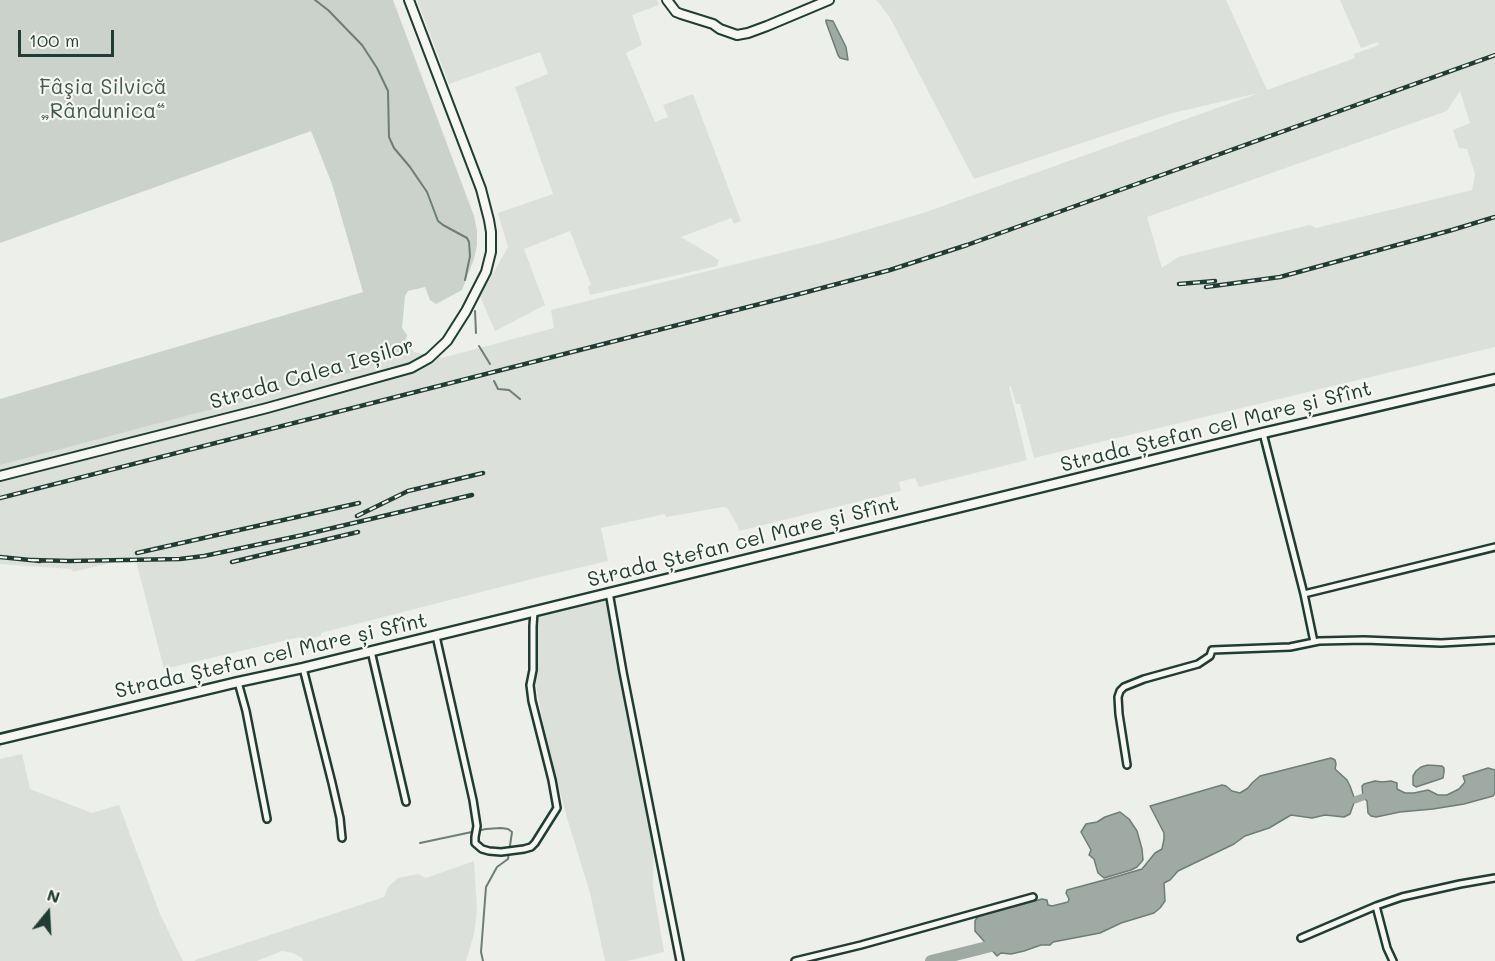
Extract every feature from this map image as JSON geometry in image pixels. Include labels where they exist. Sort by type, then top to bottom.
[{"type":"main road","name":"Strada Ștefan cel Mare și Sfînt","points":[[0,739],[436,636],[1263,433],[1495,379]]},
{"type":"street","name":"Strada Calea Ieșilor","points":[[0,476],[267,408],[411,368],[429,358],[447,342],[486,272],[491,252],[491,232],[481,189],[409,0]]},
{"type":"street","points":[[667,0],[676,12],[737,34],[748,33],[767,26],[829,0]]},
{"type":"street","points":[[1263,433],[1314,642]]},
{"type":"street","points":[[1304,594],[1495,547]]},
{"type":"street","points":[[609,592],[622,672],[680,961]]},
{"type":"street","points":[[436,636],[473,800],[477,826],[476,843],[482,849],[495,852],[531,847],[557,808],[530,685],[533,670],[534,612]]},
{"type":"street","points":[[1127,765],[1119,714],[1120,691],[1144,679],[1198,664],[1210,656],[1212,650],[1290,647],[1314,642],[1364,640],[1441,644],[1495,640]]},
{"type":"street","points":[[371,651],[406,802]]},
{"type":"street","points":[[303,668],[332,783],[342,838]]},
{"type":"street","points":[[238,682],[246,711],[267,819]]},
{"type":"street","points":[[1301,938],[1402,897],[1495,878]]},
{"type":"street","points":[[795,961],[1033,897]]},
{"type":"street","points":[[1376,906],[1387,948],[1393,961]]},
{"type":"shaded area","points":[[417,0],[657,0],[659,5],[632,15],[642,45],[626,53],[655,122],[668,117],[663,105],[693,94],[741,221],[734,224],[731,218],[681,237],[719,260],[717,266],[590,295],[588,286],[591,285],[570,231],[524,249],[545,305],[495,331],[480,296],[508,247],[498,213],[553,194],[515,87],[548,74],[540,52],[449,84]]},
{"type":"shaded area","points":[[876,0],[1226,0],[1267,90],[1355,58],[1354,54],[1379,45],[1378,42],[1361,48],[1340,0],[1495,0],[1495,347],[1034,458],[1020,404],[1016,404],[1009,386],[1027,460],[919,487],[915,478],[899,482],[901,491],[739,531],[727,508],[723,507],[666,517],[665,514],[601,528],[608,561],[321,633],[321,636],[302,641],[300,637],[164,669],[135,557],[73,572],[72,569],[0,564],[0,481],[2,481],[0,454],[394,344],[408,344],[414,352],[442,358],[554,328],[551,310],[829,241],[923,213],[1259,93],[1169,114],[974,179],[889,16]],"holes":[[[1460,91],[1470,123],[1453,130],[1459,148],[1467,149],[1475,174],[1472,190],[1316,228],[1310,225],[1178,257],[1162,268],[1147,217],[1447,111]]]},
{"type":"shaded area","points":[[826,20],[833,21],[846,47],[848,60],[838,55]]},
{"type":"shaded area","points":[[609,592],[654,825],[653,887],[664,952],[627,961],[605,961],[590,893],[553,764],[535,679],[534,612]]},
{"type":"shaded area","points":[[22,754],[30,789],[92,813],[119,805],[160,914],[183,961],[0,961],[0,759]]},
{"type":"shaded area","points":[[1331,758],[1335,760],[1335,769],[1347,780],[1355,800],[1350,814],[1344,817],[1325,815],[1312,818],[1291,815],[1269,828],[1245,836],[1234,844],[1178,871],[1164,883],[1165,901],[1154,913],[1121,923],[1100,933],[1053,942],[1050,945],[1041,945],[1011,954],[1001,953],[997,956],[975,931],[975,921],[978,916],[1042,899],[1047,900],[1048,905],[1052,906],[1068,902],[1067,890],[1142,869],[1155,853],[1162,849],[1164,839],[1164,833],[1150,806],[1222,785],[1240,793],[1260,776]]},
{"type":"shaded area","points":[[1442,766],[1444,768],[1443,778],[1416,787],[1413,785],[1413,776],[1421,767]]},
{"type":"shaded area","points":[[1488,768],[1495,770],[1493,796],[1464,804],[1376,817],[1368,813],[1367,801],[1363,797],[1362,786],[1375,781],[1397,783],[1397,789],[1405,793],[1428,790],[1438,795],[1447,795],[1459,789],[1465,782],[1463,776]]},
{"type":"shaded area","points":[[1120,812],[1129,819],[1137,831],[1143,860],[1131,870],[1104,878],[1098,873],[1094,859],[1089,855],[1091,850],[1081,832],[1086,824]]},
{"type":"shaded area","points":[[474,861],[477,910],[474,934],[466,961],[303,961],[293,953],[282,951],[257,961],[195,961],[384,897],[388,887],[398,878],[418,874],[426,878]]},
{"type":"green space","name":"Fâşia Silvică „Rândunica“","points":[[0,0],[393,0],[474,216],[477,245],[462,290],[436,304],[430,300],[425,287],[408,291],[405,296],[402,328],[407,335],[403,354],[349,373],[0,465],[0,399],[363,292],[332,184],[311,131],[0,243]]},
{"type":"waterway","points":[[315,0],[362,45],[377,68],[388,91],[389,137],[394,148],[427,192],[438,221],[467,238],[469,242],[470,256],[465,280]]},
{"type":"waterway","points":[[475,311],[476,333]]},
{"type":"waterway","points":[[479,346],[490,364]]},
{"type":"waterway","points":[[494,381],[498,389],[509,390],[520,399]]},
{"type":"waterway","points":[[1355,800],[1363,797]]},
{"type":"waterway","points":[[420,843],[486,829],[501,828],[512,832],[508,859],[497,867],[486,887],[481,952],[483,961]]},
{"type":"waterway","points":[[931,961],[1003,943]]},
{"type":"railway","points":[[0,498],[890,270],[967,245],[1495,55]]},
{"type":"railway","points":[[1206,287],[1280,277],[1495,217]]},
{"type":"railway","points":[[1179,284],[1215,281]]},
{"type":"railway","points":[[357,516],[408,491],[483,473]]},
{"type":"railway","points":[[32,560],[180,559],[204,556],[472,495]]},
{"type":"railway","points":[[137,553],[359,503]]},
{"type":"railway","points":[[232,562],[358,532]]},
{"type":"railway","points":[[0,557],[40,561]]}]
